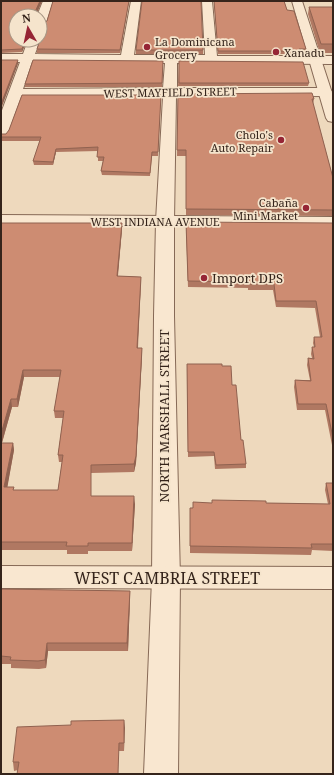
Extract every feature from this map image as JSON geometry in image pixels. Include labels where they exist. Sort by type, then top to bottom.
[{"type":"street","points":[[127,59],[136,1]]},
{"type":"street","points":[[207,1],[211,59]]},
{"type":"street","points":[[297,1],[333,118]]},
{"type":"street","points":[[1,134],[31,48]]},
{"type":"street","points":[[1,58],[333,60]]},
{"type":"street","name":"NORTH MARSHALL STREET","points":[[161,774],[166,579],[164,316],[165,221],[171,92],[171,59]]},
{"type":"street","name":"WEST MAYFIELD STREET","points":[[16,92],[325,92]]},
{"type":"street","name":"WEST INDIANA AVENUE","points":[[1,220],[333,222]]},
{"type":"street","name":"WEST CAMBRIA STREET","points":[[1,577],[166,579],[333,578]]},
{"type":"building","points":[[1,1],[40,1],[37,8],[8,8],[8,48],[22,48],[1,50]]},
{"type":"building","points":[[53,1],[129,1],[120,50],[37,49],[48,48],[48,18]]},
{"type":"building","points":[[142,1],[201,1],[203,50],[136,50]]},
{"type":"building","points":[[214,1],[284,1],[287,10],[294,11],[306,49],[299,49],[300,51],[218,51]]},
{"type":"building","points":[[309,7],[333,7],[333,44],[321,44]]},
{"type":"building","points":[[1,60],[18,60],[1,104]]},
{"type":"building","points":[[33,60],[163,61],[162,83],[25,84]]},
{"type":"building","points":[[179,61],[303,62],[309,83],[179,83]]},
{"type":"building","points":[[312,93],[314,99],[312,99],[333,178],[333,210],[186,209],[186,150],[177,150],[178,94]]},
{"type":"building","points":[[22,95],[161,95],[158,152],[152,152],[150,173],[101,171],[104,157],[97,157],[98,147],[56,149],[53,162],[33,161],[41,137],[1,137],[1,134],[6,134],[9,130]]},
{"type":"building","points":[[186,222],[333,223],[333,438],[326,404],[298,404],[295,380],[311,381],[308,358],[314,359],[312,347],[315,347],[314,337],[322,337],[316,301],[276,301],[274,284],[188,281]]},
{"type":"building","points":[[1,223],[122,223],[117,276],[141,277],[137,348],[142,348],[136,456],[134,464],[91,465],[91,496],[134,496],[132,543],[88,543],[88,546],[66,546],[67,542],[1,542],[1,443],[13,443],[4,487],[14,487],[13,490],[58,490],[63,455],[58,455],[64,411],[54,411],[61,370],[23,370],[17,399],[11,399],[1,434]]},
{"type":"building","points":[[187,364],[222,364],[222,366],[231,366],[232,385],[236,385],[241,440],[243,440],[246,464],[216,465],[214,452],[188,452]]},
{"type":"building","points":[[326,483],[333,483],[333,544],[311,544],[312,548],[190,546],[190,508],[193,508],[193,502],[212,503],[212,500],[330,504]]},
{"type":"building","points":[[1,589],[130,591],[127,643],[47,643],[45,660],[10,660],[11,657],[1,656]]},
{"type":"building","points":[[124,720],[124,743],[119,743],[118,774],[17,774],[19,762],[13,762],[17,727],[71,725],[71,721]]},
{"type":"place","name":"La Dominicana Grocery","points":[[147,47]]},
{"type":"place","name":"Xanadu","points":[[276,52]]},
{"type":"place","name":"Cholo's Auto Repair","points":[[281,140]]},
{"type":"place","name":"Cabaña Mini Market","points":[[306,208]]},
{"type":"place","name":"Import DPS","points":[[204,278]]}]
